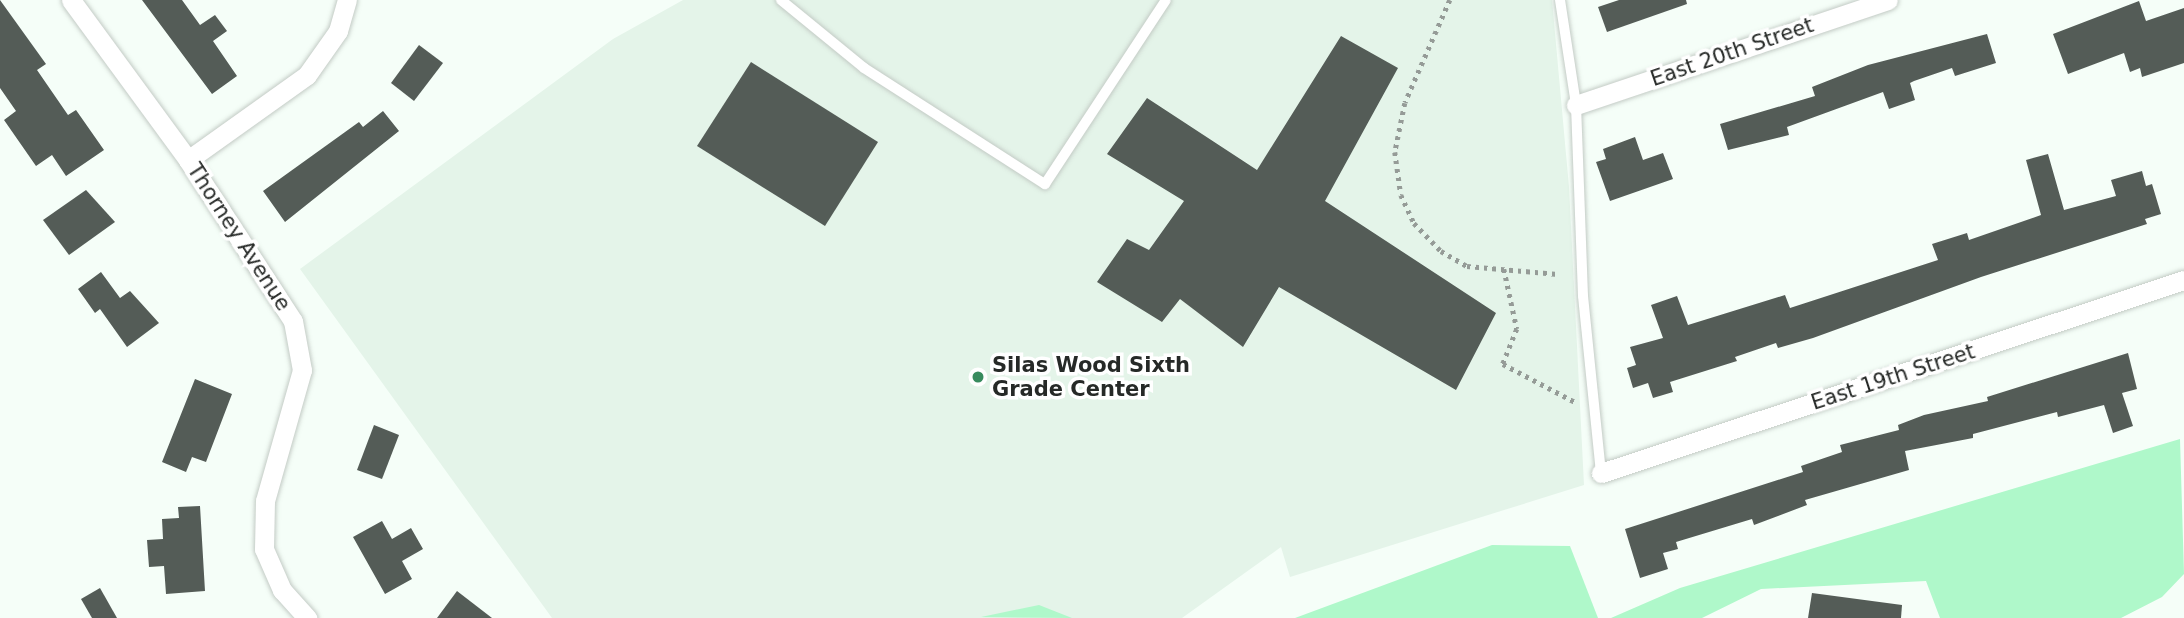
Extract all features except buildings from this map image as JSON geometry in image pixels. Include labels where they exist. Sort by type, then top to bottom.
[{"type":"street","name":"Thorney Avenue","points":[[71,0],[188,160],[293,321],[302,370],[265,501],[264,549],[282,590],[307,618]]},
{"type":"street","points":[[188,160],[307,75],[338,31],[347,0]]},
{"type":"street","name":"East 20th Street","points":[[1576,105],[1888,0]]},
{"type":"street","name":"East 19th Street","points":[[1601,472],[2184,281]]},
{"type":"lane","points":[[781,0],[864,68],[1045,184],[1166,0]]},
{"type":"lane","points":[[1560,0],[1576,105],[1583,296],[1601,472]]},
{"type":"path","points":[[1450,0],[1405,103],[1395,152],[1401,195],[1414,223],[1441,251],[1467,265],[1558,274]]},
{"type":"path","points":[[1504,269],[1517,329],[1503,363],[1576,403]]},
{"type":"shaded area","name":"Silas Wood Sixth Grade Center","points":[[683,0],[1552,0],[1569,187],[1584,485],[1290,577],[1281,547],[1182,618],[552,618],[300,269],[613,39]]},
{"type":"green space","points":[[2180,439],[2184,574],[2162,597],[2121,618],[1940,618],[1926,581],[1761,589],[1702,618],[1611,618],[1680,588]]},
{"type":"green space","points":[[1492,545],[1570,546],[1598,618],[1295,618]]},
{"type":"green space","points":[[1039,605],[1072,618],[981,617]]},
{"type":"place","name":"Silas Wood Sixth Grade Center","points":[[978,377]]}]
